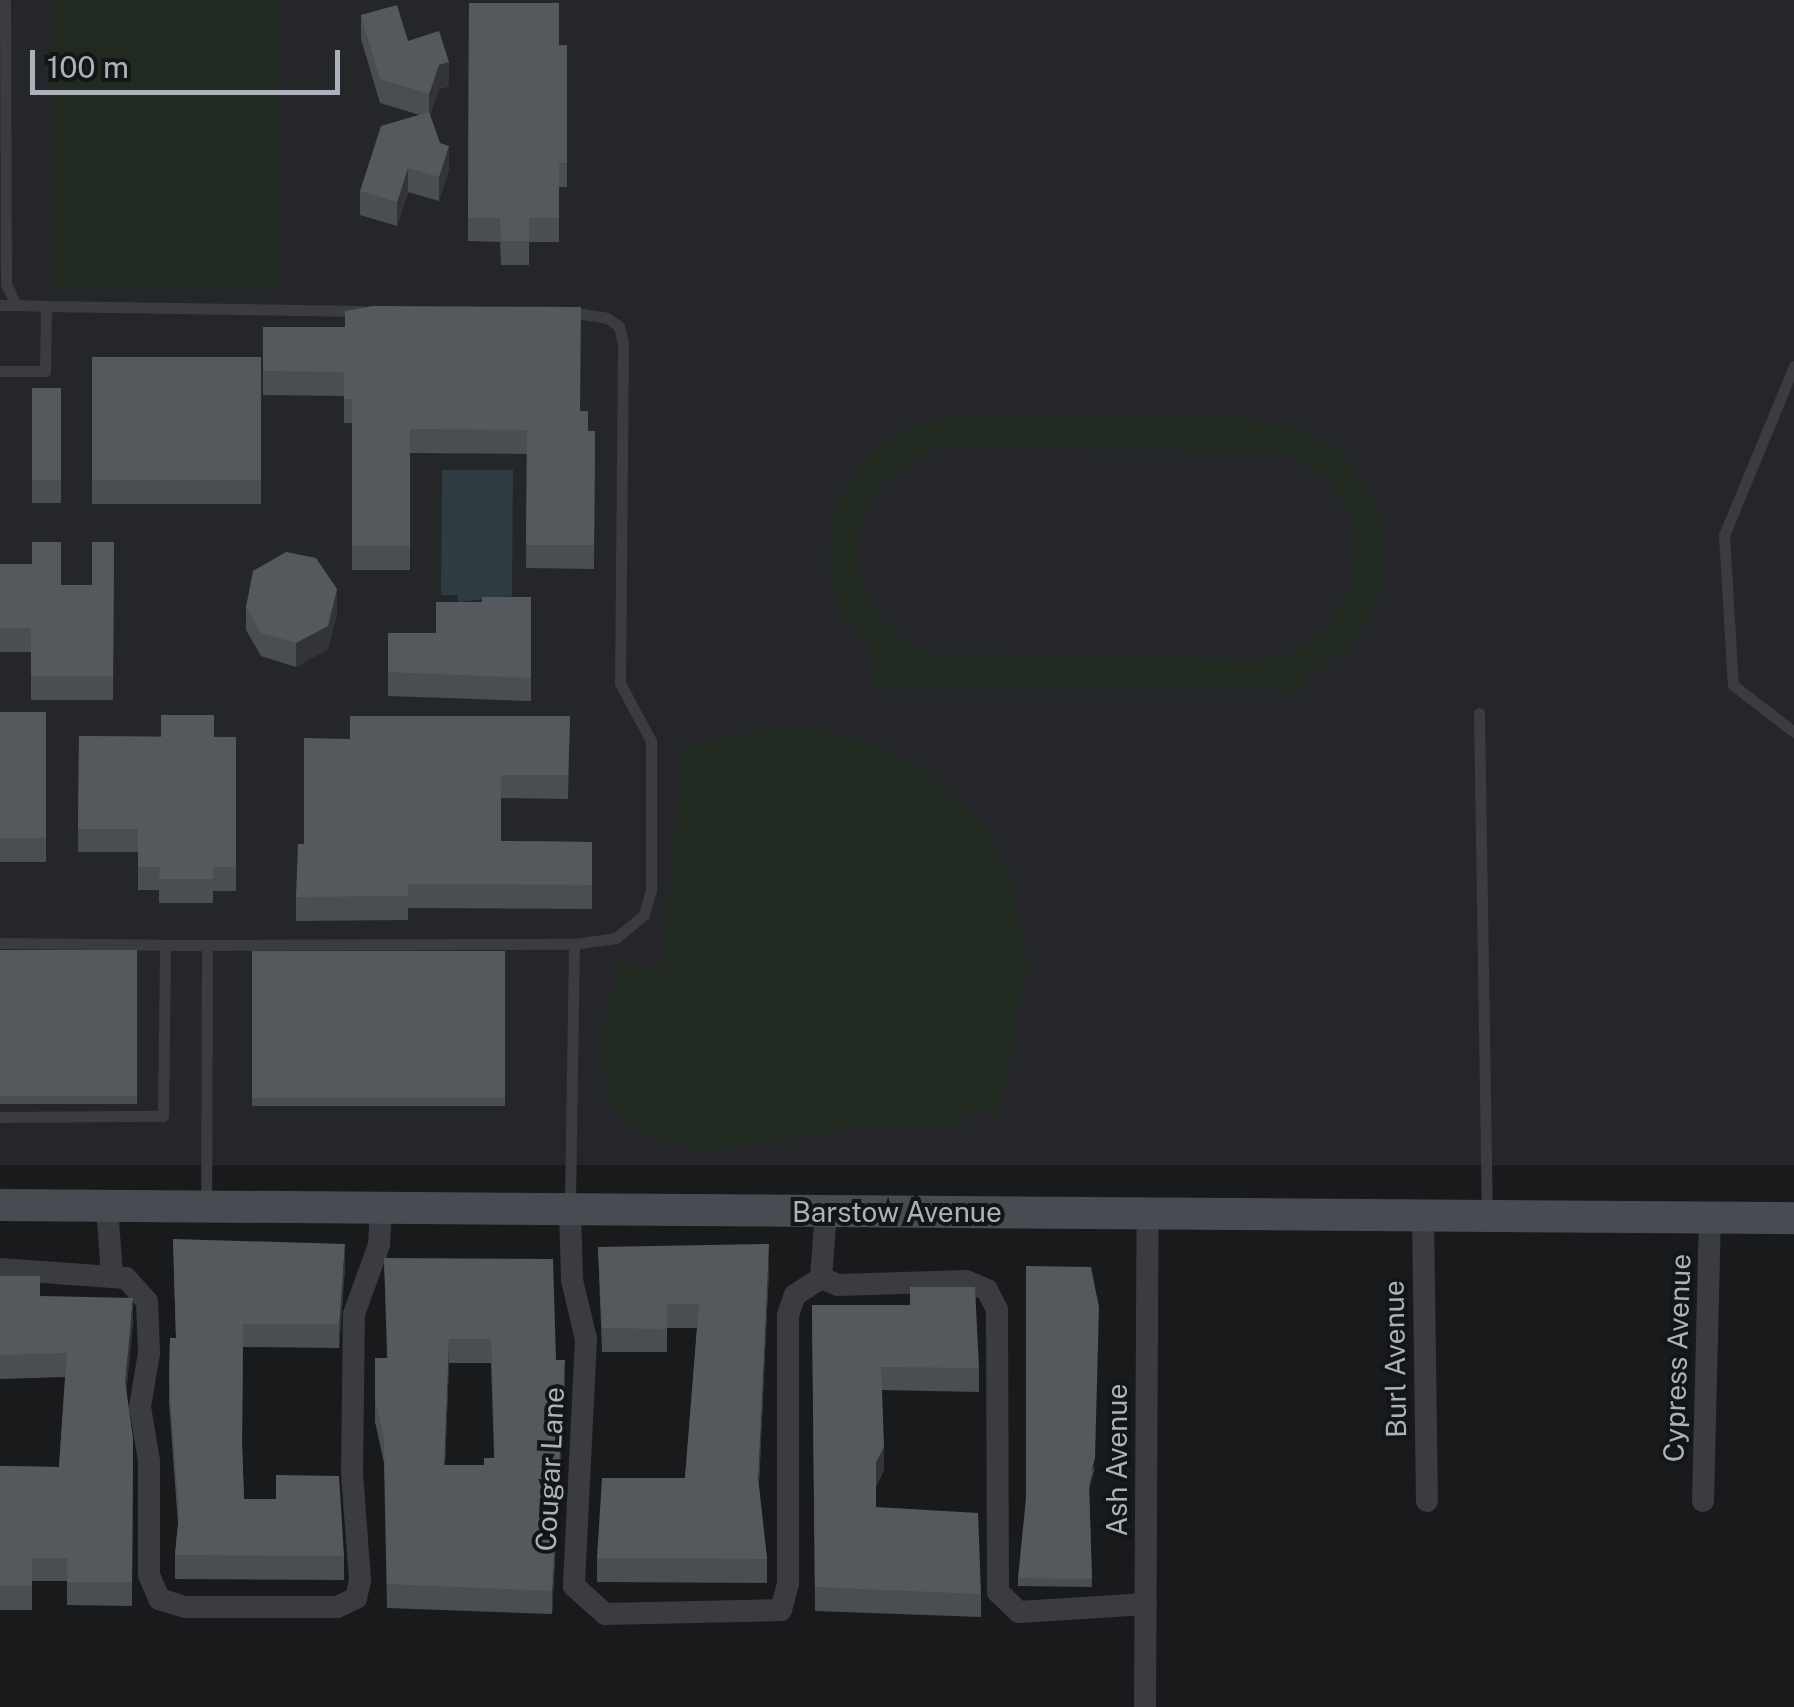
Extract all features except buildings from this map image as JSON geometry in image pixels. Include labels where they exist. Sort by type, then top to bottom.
[{"type":"street","name":"Barstow Avenue","points":[[0,1205],[1794,1218]]},
{"type":"street","points":[[108,1206],[112,1276]]},
{"type":"street","points":[[0,1269],[112,1276],[140,1286],[148,1301],[149,1352],[140,1407],[149,1461],[149,1575],[159,1598],[186,1606],[337,1607],[356,1598],[360,1580],[352,1474],[354,1314],[379,1245],[381,1208]]},
{"type":"street","name":"Cougar Lane","points":[[570,1209],[572,1280],[586,1339],[574,1586],[605,1614],[781,1610],[788,1584],[788,1315],[795,1295],[821,1278]]},
{"type":"street","points":[[826,1211],[821,1278],[838,1285],[966,1281],[988,1290],[997,1310],[998,1592],[1019,1612],[1146,1604]]},
{"type":"street","name":"Ash Avenue","points":[[1145,1707],[1148,1214]]},
{"type":"street","name":"Burl Avenue","points":[[1423,1216],[1426,1500]]},
{"type":"street","name":"Cypress Avenue","points":[[1703,1500],[1710,1218]]},
{"type":"lane","points":[[5,0],[6,284],[16,305]]},
{"type":"lane","points":[[0,305],[380,311]]},
{"type":"lane","points":[[0,371],[45,371],[46,306]]},
{"type":"lane","points":[[0,943],[574,944],[616,938],[644,915],[650,890],[652,741],[620,683],[619,326],[587,312],[555,312]]},
{"type":"lane","points":[[1794,366],[1724,535],[1732,685],[1794,732]]},
{"type":"lane","points":[[1479,712],[1486,1216]]},
{"type":"lane","points":[[570,1209],[574,944]]},
{"type":"lane","points":[[0,1117],[164,1116],[165,945]]},
{"type":"lane","points":[[206,1206],[207,945]]},
{"type":"shaded area","points":[[0,0],[1794,0],[1794,1165],[0,1165]]},
{"type":"shaded area","points":[[52,0],[278,0],[278,289],[52,289]]},
{"type":"shaded area","points":[[965,416],[1250,418],[1313,433],[1347,458],[1380,513],[1385,577],[1372,617],[1346,651],[1305,679],[1305,691],[873,689],[877,658],[842,614],[829,573],[834,510],[854,472],[884,442],[922,423]],"holes":[[[965,446],[1283,453],[1326,479],[1346,507],[1356,538],[1352,588],[1325,630],[1298,650],[1266,660],[931,654],[901,639],[868,601],[858,569],[858,536],[869,504],[889,477],[932,451]]]},
{"type":"shaded area","points":[[442,470],[513,470],[512,596],[458,602],[458,595],[441,595]]},
{"type":"shaded area","points":[[763,730],[812,730],[870,742],[919,766],[989,832],[1008,869],[1028,963],[999,1113],[964,1114],[963,1130],[874,1126],[702,1153],[635,1131],[608,1106],[602,1035],[620,963],[663,969],[683,748]]}]
